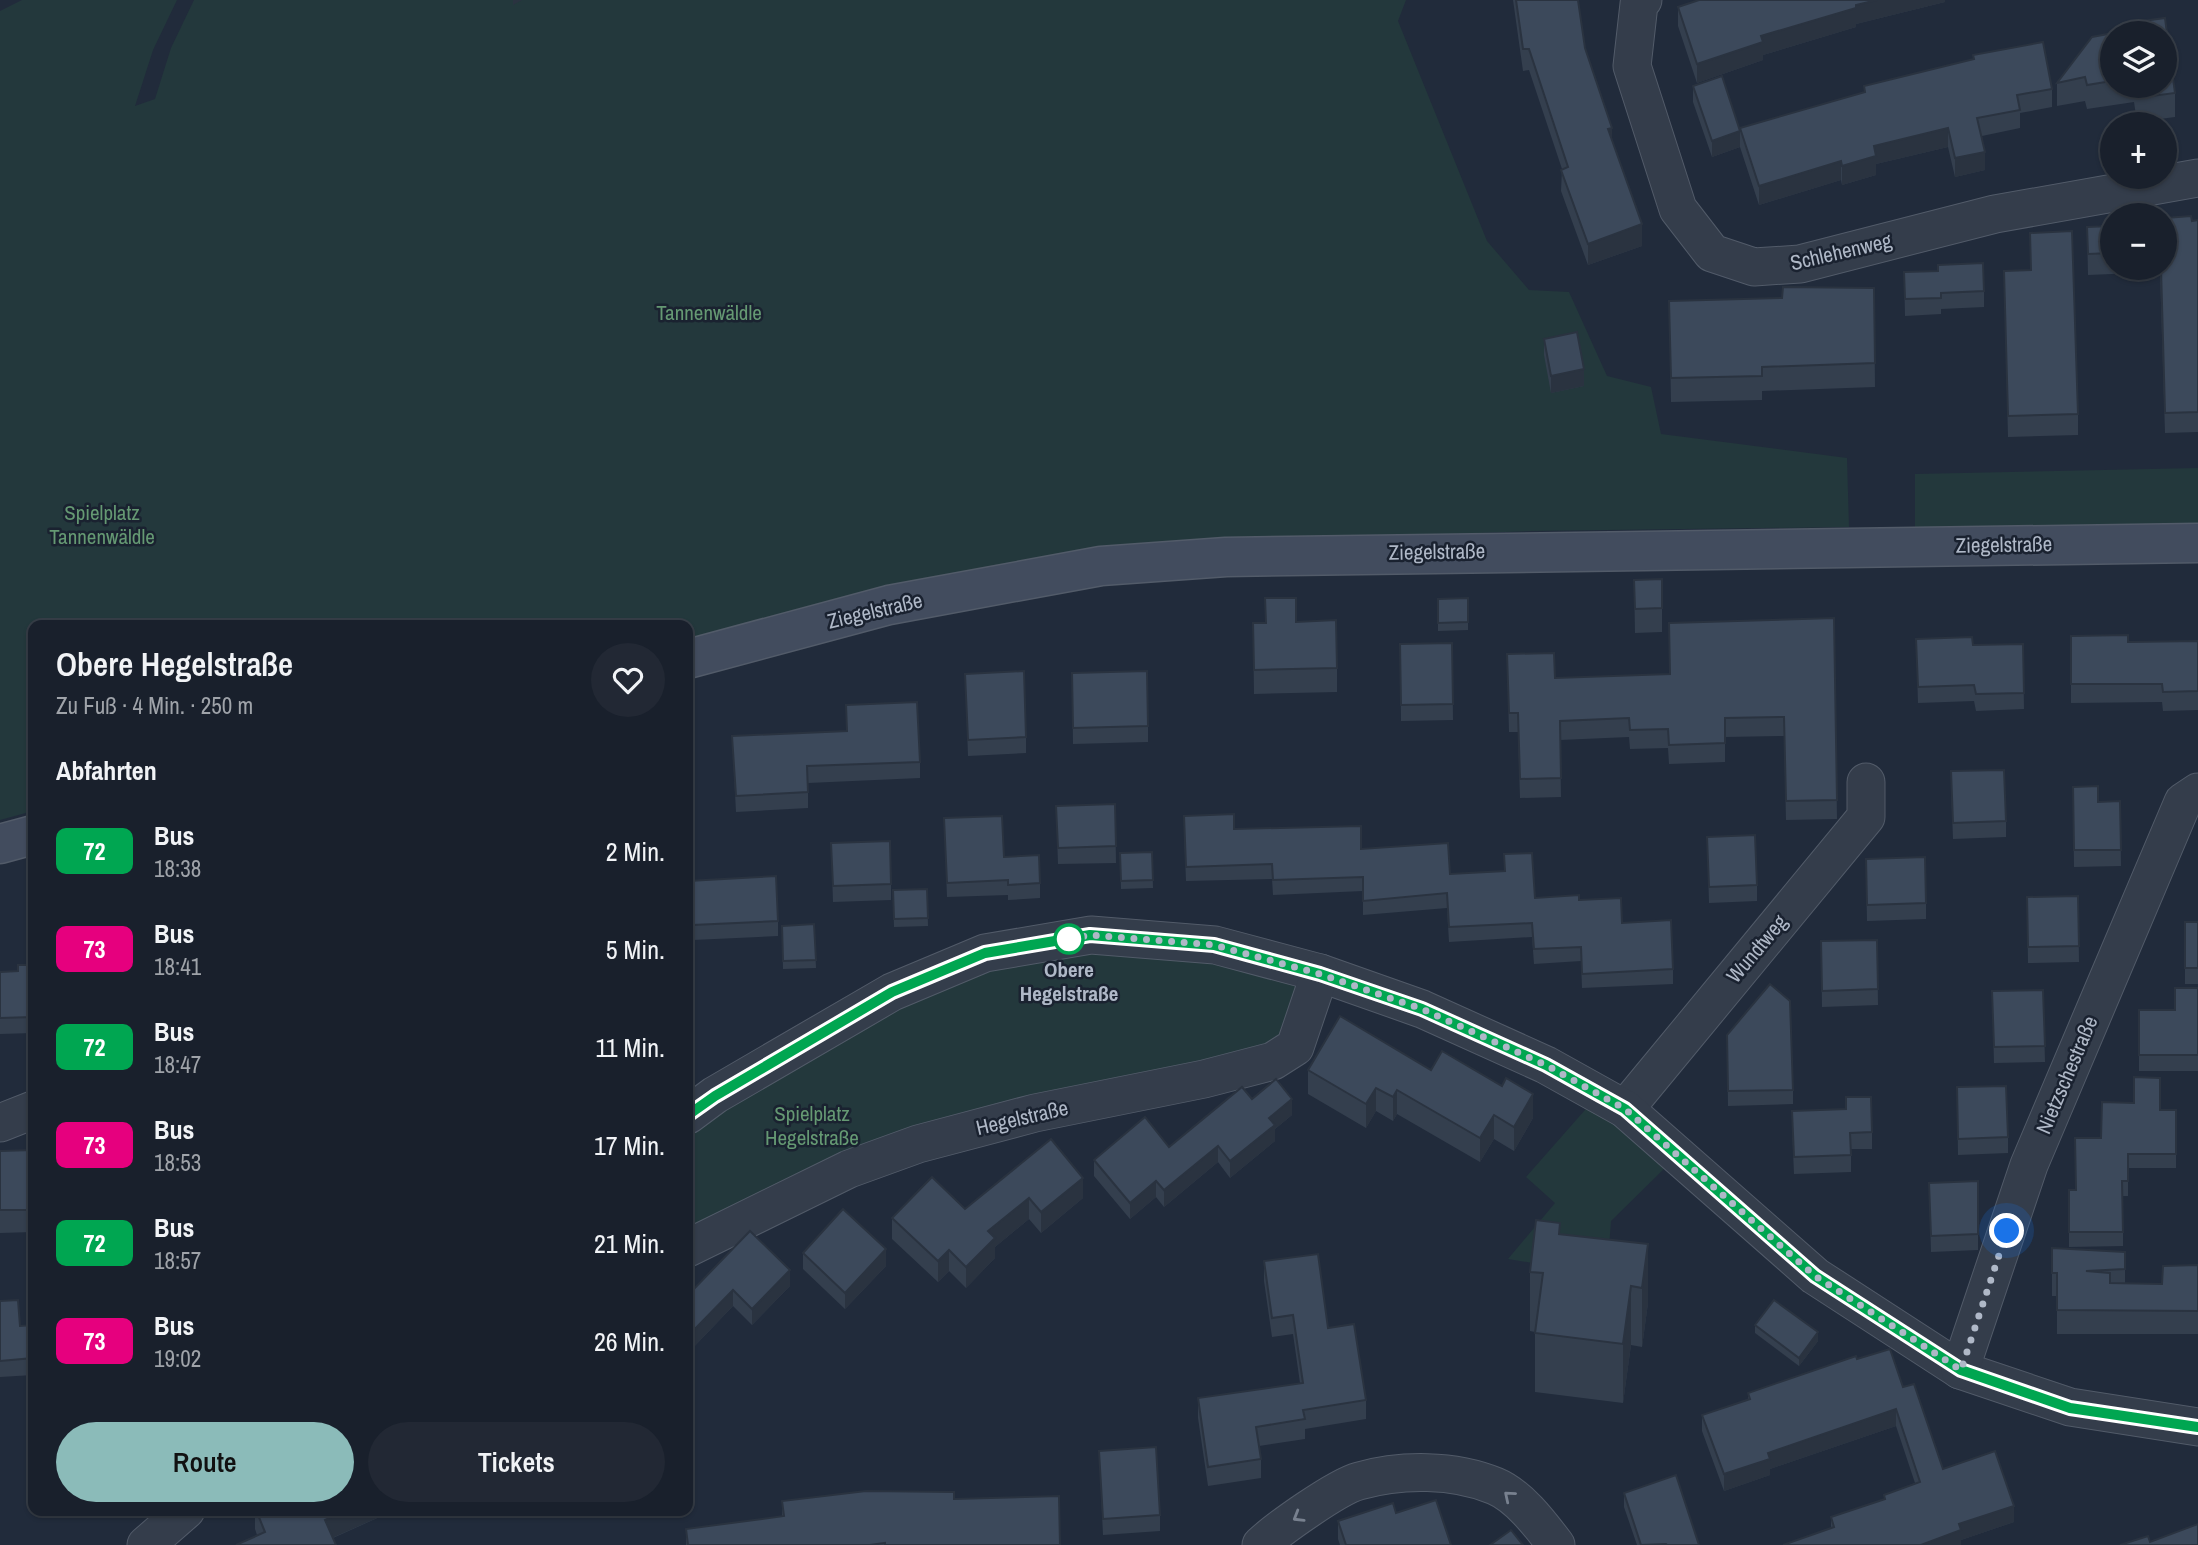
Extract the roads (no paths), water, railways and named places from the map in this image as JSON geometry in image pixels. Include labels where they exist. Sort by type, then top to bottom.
[{"type":"main road","name":"Ziegelstraße","points":[[693,658],[889,605],[1101,566],[1212,558],[1546,550],[2198,543]]},
{"type":"main road","points":[[0,844],[28,836]]},
{"type":"street","name":"Schlehenweg","points":[[1643,0],[1639,4],[1632,66],[1678,209],[1712,253],[1754,267],[1800,264],[1995,214],[2198,178]]},
{"type":"street","name":"Wundtweg","points":[[1625,1109],[1866,817],[1866,782]]},
{"type":"street","name":"Nietzschestraße","points":[[1961,1370],[2029,1165],[2183,802],[2198,792]]},
{"type":"street","points":[[697,1096],[892,992],[985,953],[1091,935],[1214,945],[1320,974],[1447,1020],[1546,1065],[1625,1109],[1815,1276],[1961,1370],[2070,1408],[2198,1427]]},
{"type":"street","name":"Hegelstraße","points":[[693,1246],[849,1169],[918,1144],[1035,1113],[1204,1079],[1273,1060],[1295,1047],[1320,974]]},
{"type":"street","points":[[0,1123],[28,1112]]},
{"type":"street","points":[[1261,1545],[1279,1528],[1357,1481],[1441,1470],[1497,1487],[1537,1520],[1556,1545]]},
{"type":"street","points":[[146,1545],[179,1516]]},
{"type":"place","name":"Obere Hegelstraße","points":[[1069,939]]},
{"type":"park label","name":"Tannenwäldle","points":[[709,313]]},
{"type":"park label","name":"Spielplatz Tannenwäldle","points":[[102,525]]},
{"type":"park label","name":"Spielplatz Hegelstraße","points":[[812,1126]]}]
